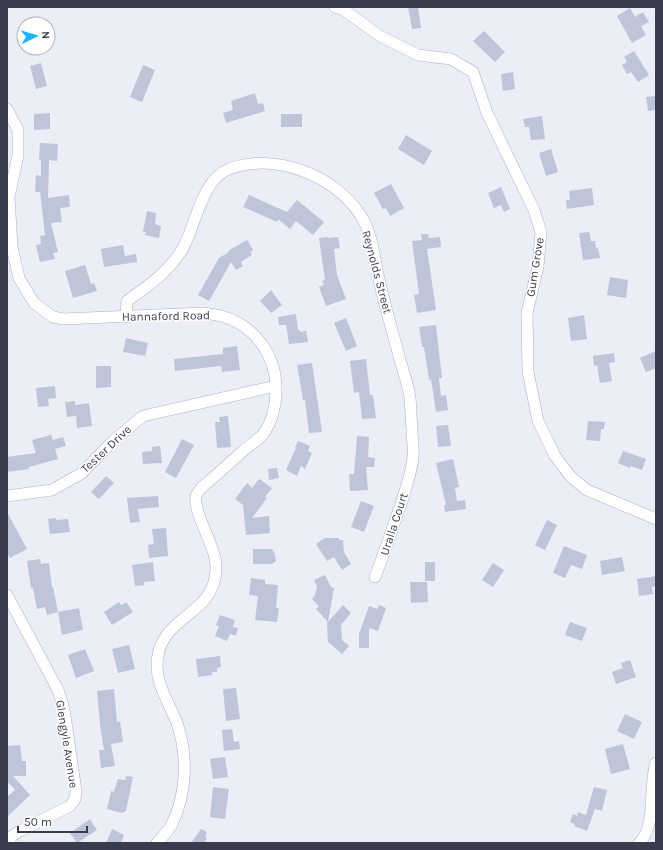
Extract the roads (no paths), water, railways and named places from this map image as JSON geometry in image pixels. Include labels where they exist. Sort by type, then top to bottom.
[{"type":"street","name":"Gum Grove","points":[[335,7],[344,10],[380,36],[405,48],[418,54],[451,59],[473,72],[487,113],[534,210],[541,232],[538,267],[527,313],[528,372],[538,420],[556,456],[571,477],[587,490],[656,519]]},
{"type":"street","name":"Hannaford Road","points":[[7,108],[18,130],[18,155],[9,197],[12,247],[19,278],[34,304],[52,317],[63,319],[202,313],[220,316],[238,322],[262,343],[275,369],[276,402],[271,418],[263,434],[200,488],[196,496],[197,507],[214,551],[216,569],[214,584],[208,596],[199,606],[174,625],[160,646],[157,666],[161,686],[177,724],[183,747],[184,770],[182,795],[172,825],[157,843]]},
{"type":"street","name":"Reynolds Street","points":[[126,316],[127,301],[161,276],[182,249],[206,192],[214,180],[227,170],[243,164],[276,163],[314,176],[332,186],[348,201],[361,216],[370,235],[375,254],[378,277],[408,390],[413,456],[411,471]]},
{"type":"street","name":"Tester Drive","points":[[7,496],[52,490],[82,474],[112,440],[143,416],[276,386]]},
{"type":"street","name":"Uralla Court","points":[[375,577],[388,544],[411,471]]},
{"type":"street","name":"Glengyle Avenue","points":[[7,595],[58,690],[64,709],[76,791],[75,799],[70,806],[18,832],[12,836],[8,843]]},
{"type":"street","points":[[639,843],[644,839],[650,819],[652,786],[656,763]]}]
